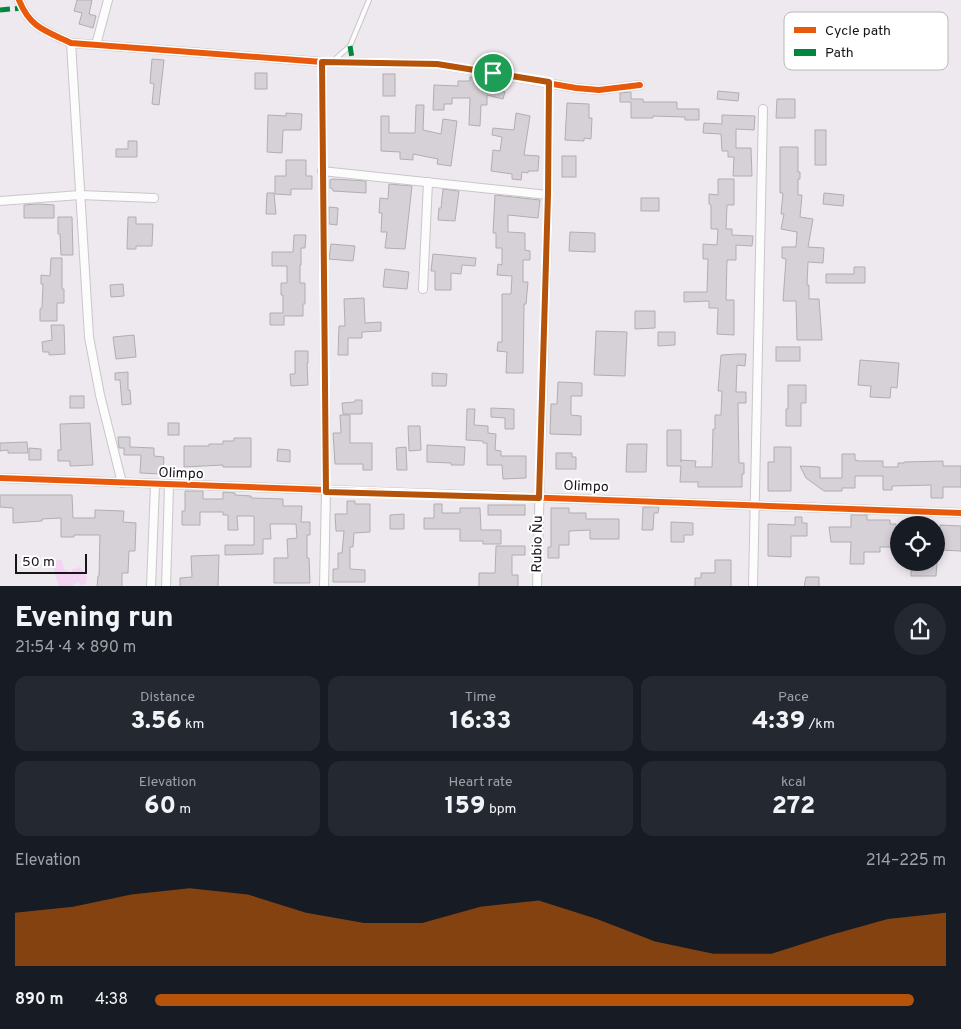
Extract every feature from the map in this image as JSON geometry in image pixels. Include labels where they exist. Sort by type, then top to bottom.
[{"type":"street","points":[[19,0],[22,8],[34,24],[71,43],[322,62],[437,64],[576,88],[599,90],[640,85]]},
{"type":"street","points":[[96,45],[108,0]]},
{"type":"street","points":[[71,43],[89,337],[100,394],[122,483]]},
{"type":"street","points":[[322,62],[326,492],[324,586]]},
{"type":"street","name":"Rubio Ñu","points":[[537,586],[548,194],[549,82]]},
{"type":"street","points":[[753,586],[763,109]]},
{"type":"street","points":[[322,171],[548,194]]},
{"type":"street","points":[[423,289],[428,182]]},
{"type":"street","points":[[0,201],[80,195],[154,198]]},
{"type":"street","name":"Olimpo","points":[[0,478],[326,492],[961,513]]},
{"type":"street","points":[[151,586],[155,485]]},
{"type":"street","points":[[166,586],[169,486]]},
{"type":"lane","points":[[332,62],[350,46],[369,0]]},
{"type":"shaded area","points":[[59,559],[62,561],[64,569],[71,572],[73,569],[80,567],[87,577],[86,584],[81,585],[78,582],[72,586],[59,586],[53,564]]},
{"type":"building","points":[[77,0],[92,0],[89,14],[96,16],[93,28],[79,24],[82,13],[74,11]]},
{"type":"building","points":[[152,59],[164,60],[159,105],[152,104],[154,84],[150,83]]},
{"type":"building","points":[[255,73],[267,73],[267,89],[255,89]]},
{"type":"building","points":[[383,74],[395,74],[395,96],[383,96]]},
{"type":"building","points":[[470,77],[488,78],[488,87],[505,92],[503,99],[487,95],[487,105],[481,105],[480,126],[469,125],[470,98],[452,98],[452,104],[444,104],[444,110],[433,110],[434,85],[458,86],[458,81],[470,81]]},
{"type":"building","points":[[718,91],[739,93],[738,101],[717,99]]},
{"type":"building","points":[[631,92],[631,99],[643,99],[643,102],[677,102],[677,109],[699,109],[699,120],[685,120],[685,117],[653,116],[653,118],[631,118],[631,102],[620,102],[620,93]]},
{"type":"building","points":[[777,99],[795,99],[795,118],[776,118]]},
{"type":"building","points":[[567,103],[589,104],[589,118],[592,118],[591,139],[584,138],[584,141],[565,140]]},
{"type":"building","points":[[416,105],[424,105],[423,130],[441,134],[443,119],[457,121],[451,166],[437,164],[438,159],[413,154],[413,160],[400,159],[400,152],[381,151],[381,116],[389,116],[389,133],[415,133]]},
{"type":"building","points":[[286,113],[302,114],[301,130],[283,130],[282,153],[267,152],[268,115],[286,116]]},
{"type":"building","points":[[516,113],[530,116],[524,155],[539,156],[538,171],[522,172],[521,180],[512,179],[512,174],[491,171],[493,150],[500,151],[502,137],[492,135],[493,128],[514,130]]},
{"type":"building","points":[[722,115],[755,116],[754,130],[736,129],[736,148],[751,148],[752,176],[733,176],[734,157],[728,157],[728,151],[722,151],[721,134],[703,133],[704,123],[722,124]]},
{"type":"building","points":[[815,130],[826,130],[826,165],[815,165]]},
{"type":"building","points":[[128,141],[137,141],[137,157],[116,157],[116,149],[128,149]]},
{"type":"building","points":[[780,147],[798,147],[798,172],[800,172],[800,179],[798,179],[798,195],[802,195],[800,217],[813,219],[808,247],[824,248],[823,263],[808,262],[807,285],[809,285],[809,299],[819,299],[822,340],[797,340],[796,301],[783,301],[786,259],[782,258],[782,247],[796,247],[797,232],[781,229],[784,214],[781,214],[783,193],[780,193]]},
{"type":"building","points":[[562,156],[576,156],[576,177],[562,177]]},
{"type":"building","points":[[286,160],[306,160],[306,176],[312,176],[312,189],[291,189],[291,195],[275,194],[275,176],[286,176]]},
{"type":"building","points":[[718,179],[734,179],[734,205],[727,205],[726,229],[732,229],[732,235],[753,236],[752,246],[736,245],[736,260],[727,260],[726,300],[734,300],[734,335],[717,334],[718,308],[709,308],[709,301],[684,302],[684,292],[707,292],[708,259],[703,259],[703,244],[717,245],[718,229],[711,229],[709,194],[718,195]]},
{"type":"building","points":[[330,180],[366,181],[366,193],[333,191],[330,188]]},
{"type":"building","points":[[389,184],[412,186],[405,249],[385,248],[387,232],[381,232],[382,213],[379,213],[380,198],[388,199]]},
{"type":"building","points":[[443,189],[459,191],[455,221],[438,220]]},
{"type":"building","points":[[267,193],[274,193],[276,214],[266,214]]},
{"type":"building","points":[[824,193],[844,195],[843,206],[823,204]]},
{"type":"building","points":[[495,195],[540,200],[538,218],[508,215],[508,232],[525,233],[525,250],[530,251],[530,260],[523,260],[523,282],[528,282],[526,304],[524,304],[523,373],[506,373],[507,352],[497,351],[498,342],[502,342],[502,294],[511,294],[512,276],[497,275],[498,264],[502,265],[502,248],[496,248],[496,233],[493,233]]},
{"type":"building","points":[[641,198],[659,198],[659,211],[641,211]]},
{"type":"building","points":[[24,205],[54,205],[54,218],[24,218]]},
{"type":"building","points":[[329,207],[338,208],[337,225],[329,224]]},
{"type":"building","points":[[58,217],[72,217],[73,255],[61,255]]},
{"type":"building","points":[[128,217],[136,217],[136,224],[153,224],[152,246],[136,246],[136,249],[127,249]]},
{"type":"building","points":[[570,232],[595,233],[595,252],[569,251]]},
{"type":"building","points":[[294,235],[306,235],[305,248],[301,248],[300,265],[300,283],[305,283],[303,316],[284,316],[284,325],[270,325],[270,313],[283,313],[281,283],[287,283],[287,266],[272,266],[272,252],[293,252]]},
{"type":"building","points":[[331,244],[355,246],[353,261],[329,259]]},
{"type":"building","points":[[433,254],[476,258],[475,266],[462,265],[461,274],[451,273],[451,290],[435,290],[435,271],[431,271]]},
{"type":"building","points":[[51,258],[62,258],[64,303],[57,303],[57,321],[40,321],[43,284],[41,284],[41,275],[50,276]]},
{"type":"building","points":[[854,267],[865,267],[865,283],[826,283],[826,274],[854,274]]},
{"type":"building","points":[[385,269],[409,272],[407,289],[383,287]]},
{"type":"building","points":[[123,284],[124,296],[111,297],[110,285]]},
{"type":"building","points":[[364,298],[365,323],[381,322],[381,331],[362,332],[362,338],[348,338],[348,355],[338,355],[339,326],[345,326],[344,299]]},
{"type":"building","points":[[635,311],[655,311],[655,328],[635,329]]},
{"type":"building","points":[[51,325],[64,325],[65,354],[49,355],[49,352],[43,352],[42,342],[52,340]]},
{"type":"building","points":[[596,331],[627,332],[625,376],[594,375]]},
{"type":"building","points":[[658,332],[675,332],[675,345],[658,346]]},
{"type":"building","points":[[134,335],[136,357],[116,359],[113,337]]},
{"type":"building","points":[[776,347],[800,347],[800,361],[776,361]]},
{"type":"building","points":[[295,351],[308,351],[308,385],[291,386],[290,374],[295,374]]},
{"type":"building","points":[[746,354],[745,366],[737,365],[736,392],[746,392],[746,403],[738,403],[739,463],[744,463],[742,487],[698,487],[698,482],[680,482],[681,466],[667,466],[667,430],[681,430],[681,460],[696,461],[695,467],[712,467],[715,415],[721,415],[722,391],[718,391],[721,355]]},
{"type":"building","points":[[860,360],[899,363],[897,388],[891,387],[890,398],[870,397],[871,386],[858,385]]},
{"type":"building","points":[[128,372],[128,390],[130,390],[131,404],[122,405],[120,380],[115,380],[115,373]]},
{"type":"building","points":[[432,373],[447,374],[446,386],[432,386]]},
{"type":"building","points":[[558,382],[582,383],[582,396],[571,396],[571,415],[581,416],[581,435],[550,434],[551,404],[557,404]]},
{"type":"building","points":[[788,385],[806,385],[806,403],[801,403],[801,426],[786,426]]},
{"type":"building","points":[[70,396],[84,396],[84,408],[70,408]]},
{"type":"building","points":[[355,400],[362,400],[362,414],[343,414],[342,403],[355,402]]},
{"type":"building","points":[[491,408],[514,409],[514,429],[505,429],[505,418],[491,417]]},
{"type":"building","points":[[467,409],[475,409],[474,425],[488,426],[488,433],[496,434],[495,450],[501,451],[501,456],[526,456],[526,478],[503,479],[502,465],[487,465],[487,443],[466,440]]},
{"type":"building","points":[[340,415],[350,415],[350,443],[372,443],[372,470],[363,470],[363,464],[335,464],[333,433],[341,433]]},
{"type":"building","points":[[90,423],[93,465],[70,466],[70,461],[58,461],[58,450],[61,450],[60,424]]},
{"type":"building","points":[[168,423],[179,423],[179,435],[168,435]]},
{"type":"building","points":[[408,426],[420,426],[421,450],[409,451]]},
{"type":"building","points":[[118,437],[130,437],[130,447],[154,448],[154,456],[164,457],[163,474],[140,473],[141,455],[124,455],[124,448],[119,448]]},
{"type":"building","points":[[234,438],[251,438],[251,467],[223,467],[223,465],[184,467],[184,446],[223,444],[223,441],[234,441]]},
{"type":"building","points":[[27,442],[28,453],[8,453],[8,450],[0,451],[0,443]]},
{"type":"building","points":[[627,444],[647,444],[646,472],[626,472]]},
{"type":"building","points":[[427,445],[465,447],[464,465],[427,462]]},
{"type":"building","points":[[406,447],[407,470],[397,470],[396,448]]},
{"type":"building","points":[[774,447],[791,447],[791,491],[768,491],[768,462],[774,462]]},
{"type":"building","points":[[29,448],[41,449],[41,460],[29,460]]},
{"type":"building","points":[[278,449],[290,450],[290,462],[277,461]]},
{"type":"building","points":[[556,453],[572,453],[572,457],[576,457],[576,469],[556,469]]},
{"type":"building","points":[[842,454],[855,454],[855,460],[859,461],[883,461],[883,467],[898,467],[898,463],[904,462],[943,461],[943,466],[961,466],[961,487],[943,487],[943,498],[931,498],[931,485],[892,486],[892,490],[883,490],[883,476],[855,476],[855,488],[842,488],[842,491],[824,491],[806,478],[800,466],[820,467],[820,478],[842,478]]},
{"type":"building","points":[[185,491],[203,491],[203,499],[223,499],[223,492],[251,496],[251,498],[283,499],[283,506],[302,506],[301,522],[310,522],[310,535],[307,535],[307,558],[309,558],[310,583],[274,583],[274,558],[288,558],[287,539],[297,538],[296,524],[270,524],[271,539],[263,539],[263,554],[225,555],[225,545],[254,545],[254,516],[237,516],[238,530],[228,530],[228,515],[223,515],[223,512],[200,512],[200,525],[182,525],[182,511],[185,511]]},
{"type":"building","points":[[0,495],[72,495],[73,518],[95,518],[95,510],[124,511],[123,522],[136,523],[135,551],[129,551],[128,573],[122,573],[122,586],[97,586],[100,535],[61,537],[61,518],[13,523],[13,508],[0,507]]},
{"type":"building","points":[[347,501],[355,501],[355,504],[370,504],[370,532],[354,533],[353,547],[350,547],[350,569],[365,570],[365,582],[333,582],[333,569],[338,569],[338,553],[342,553],[344,531],[336,531],[335,514],[347,514]]},
{"type":"building","points":[[434,504],[442,504],[442,513],[460,513],[460,508],[480,508],[481,530],[501,530],[501,544],[483,544],[483,541],[460,541],[460,529],[424,529],[424,518],[434,518]]},
{"type":"building","points":[[488,505],[525,505],[525,515],[488,515]]},
{"type":"building","points":[[643,507],[659,507],[658,513],[654,513],[653,530],[642,530]]},
{"type":"building","points":[[551,508],[569,508],[569,513],[586,513],[586,519],[619,519],[619,539],[590,539],[590,530],[569,531],[569,545],[559,545],[559,558],[548,558],[548,547],[551,547]]},
{"type":"building","points":[[404,514],[404,529],[390,529],[390,515]]},
{"type":"building","points":[[851,515],[867,515],[867,520],[890,520],[890,547],[880,547],[880,552],[864,552],[864,564],[850,564],[851,542],[831,542],[829,527],[851,527]]},
{"type":"building","points":[[795,517],[802,517],[802,523],[807,523],[807,536],[791,536],[791,557],[768,556],[768,524],[795,525]]},
{"type":"building","points":[[671,522],[693,523],[693,535],[684,535],[684,542],[671,542]]},
{"type":"building","points":[[945,525],[961,526],[961,551],[945,550]]},
{"type":"building","points":[[496,546],[525,546],[525,555],[512,555],[512,575],[518,575],[518,586],[479,586],[479,573],[495,573]]},
{"type":"building","points":[[219,555],[218,586],[180,586],[180,578],[192,577],[191,556]]},
{"type":"building","points":[[715,560],[731,560],[731,586],[695,586],[695,578],[701,578],[701,573],[715,573]]},
{"type":"building","points":[[911,571],[936,571],[936,576],[911,576]]},
{"type":"building","points":[[806,577],[819,577],[819,586],[804,586]]},
{"type":"marked path","points":[[0,10],[22,8]]},
{"type":"marked path","points":[[350,46],[352,58],[356,62]]},
{"type":"cycle path","points":[[19,0],[28,17],[40,28],[71,43],[322,62],[437,64],[576,88],[599,90],[640,85]]},
{"type":"cycle path","points":[[0,478],[961,513]]},
{"type":"route","points":[[322,62],[437,64],[493,73],[549,82],[548,194],[539,498],[326,492],[322,62]]}]
